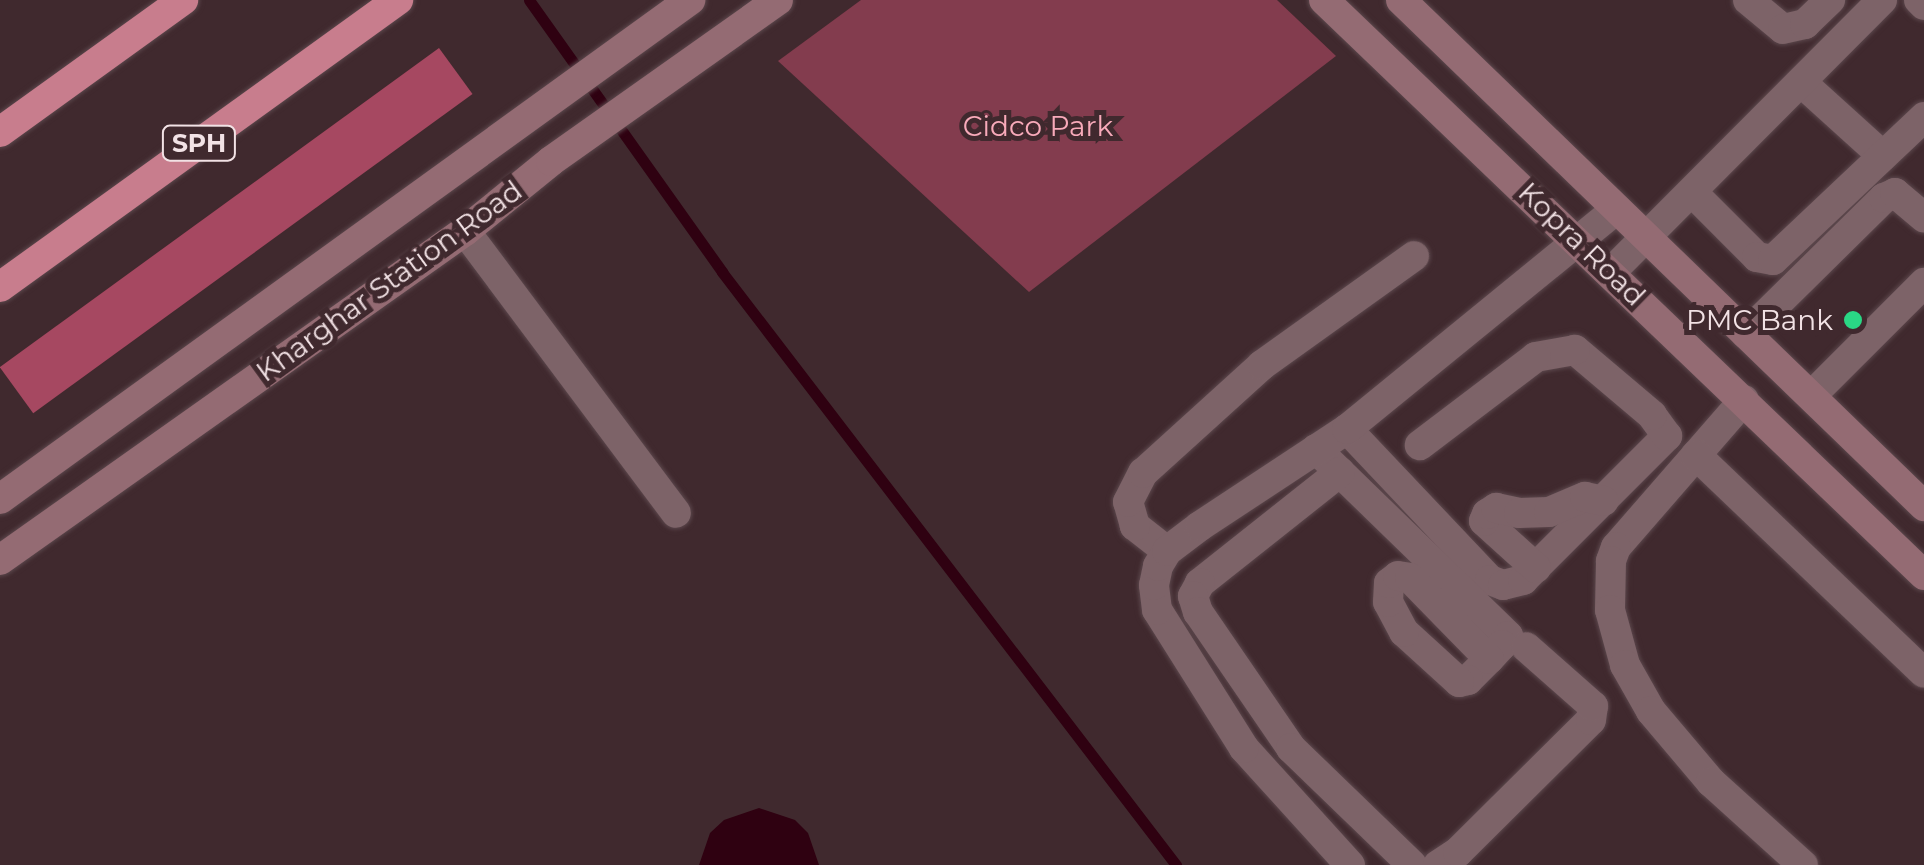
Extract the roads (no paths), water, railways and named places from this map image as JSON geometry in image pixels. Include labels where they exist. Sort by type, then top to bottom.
[{"type":"highway","points":[[0,132],[183,0]]},
{"type":"highway","name":"SPH","points":[[0,287],[398,0]]},
{"type":"street","name":"Kharghar Station Road","points":[[0,499],[690,0]]},
{"type":"street","name":"Kharghar Station Road","points":[[0,560],[465,231],[551,161],[778,0]]},
{"type":"street","name":"Kopra Road","points":[[1324,0],[1924,574]]},
{"type":"street","name":"Kopra Road","points":[[1401,0],[1923,504]]},
{"type":"street","points":[[1748,0],[1783,30],[1805,24],[1830,0]]},
{"type":"street","points":[[1611,272],[1882,0]]},
{"type":"street","points":[[1801,82],[1883,156]]},
{"type":"street","points":[[1692,192],[1757,256],[1773,260],[1924,117]]},
{"type":"street","points":[[1746,334],[1884,198],[1896,194],[1924,217]]},
{"type":"street","points":[[1350,865],[1244,748],[1157,610],[1154,584],[1167,550],[1347,429],[1617,209]]},
{"type":"street","points":[[465,231],[676,513]]},
{"type":"street","points":[[1167,550],[1135,526],[1128,502],[1143,474],[1262,365],[1414,256]]},
{"type":"street","points":[[306,278],[340,320]]},
{"type":"street","points":[[1810,396],[1924,283]]},
{"type":"street","points":[[1347,429],[1490,580],[1513,584],[1536,568],[1664,441],[1666,430],[1575,350],[1536,358],[1420,446]]},
{"type":"street","points":[[1744,400],[1616,547],[1609,582],[1624,665],[1650,712],[1711,782],[1803,865]]},
{"type":"street","points":[[1316,449],[1506,629],[1508,636],[1490,658]]},
{"type":"street","points":[[1696,454],[1924,673]]},
{"type":"street","points":[[1340,472],[1200,583],[1193,596],[1198,612],[1291,748],[1412,865]]},
{"type":"street","points":[[1536,568],[1484,521],[1487,514],[1496,508],[1519,514],[1549,512],[1585,497],[1604,501]]},
{"type":"street","points":[[1438,865],[1458,852],[1591,720],[1593,706],[1526,647]]},
{"type":"waterway","points":[[529,0],[722,272],[1176,865]]},
{"type":"place","name":"PMC Bank","points":[[1853,320]]},
{"type":"park label","name":"Cidco Park","points":[[1038,126]]}]
